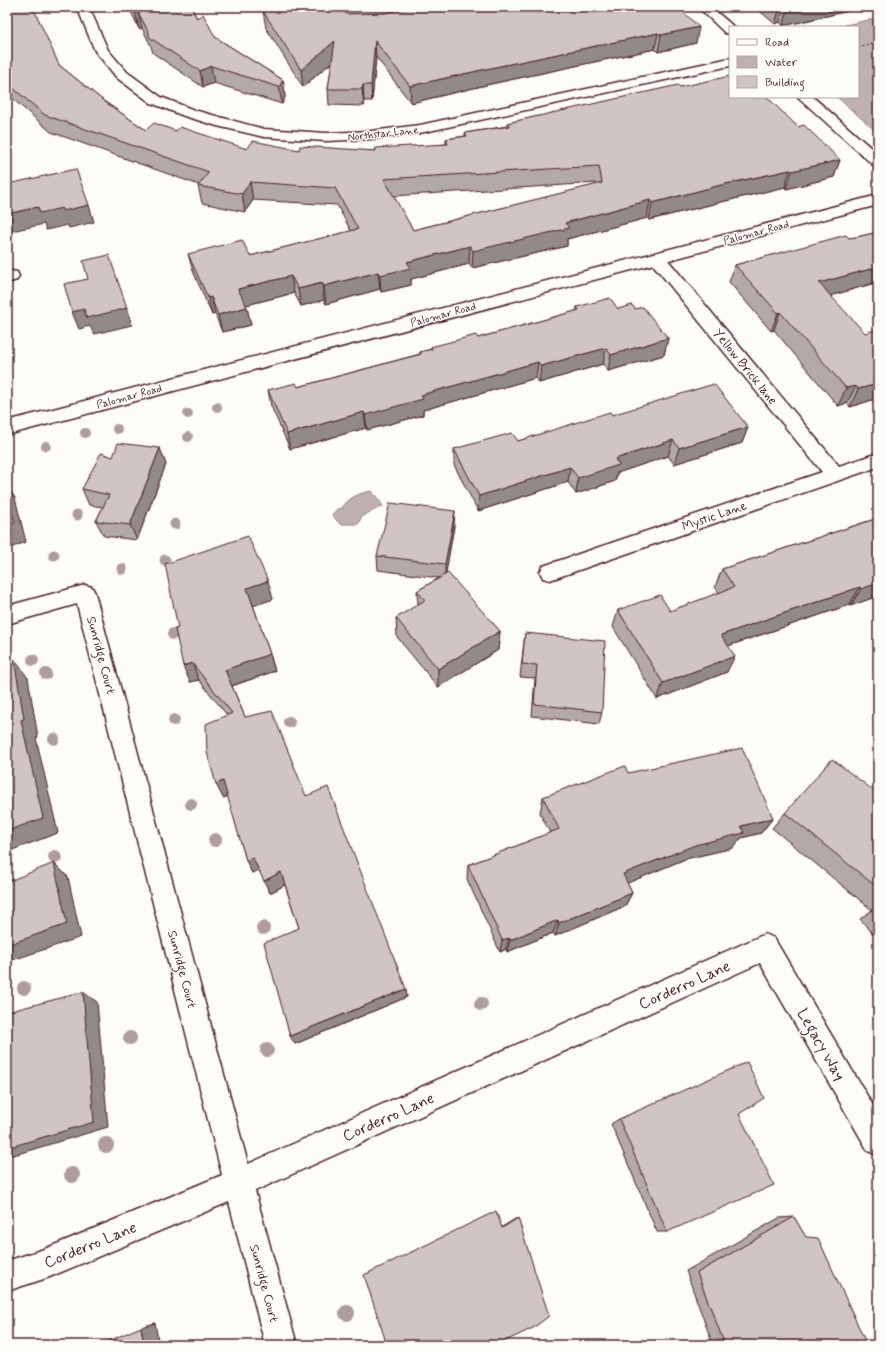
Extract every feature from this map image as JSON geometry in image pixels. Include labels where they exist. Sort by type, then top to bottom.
[{"type":"street","name":"Northstar Lane","points":[[83,7],[102,51],[122,75],[156,100],[189,113],[264,133],[326,137],[371,135],[420,129],[729,62]]},
{"type":"street","points":[[704,7],[729,29]]},
{"type":"street","points":[[806,98],[878,162]]},
{"type":"street","name":"Palomar Road","points":[[7,428],[878,200]]},
{"type":"street","name":"Yellow Brick lane","points":[[657,258],[835,474]]},
{"type":"street","name":"Mystic Lane","points":[[550,572],[878,460]]},
{"type":"street","name":"Sunridge Court","points":[[7,615],[85,593],[281,1345]]},
{"type":"street","name":"Corderro Lane","points":[[7,1276],[47,1263],[239,1183],[765,947]]},
{"type":"street","name":"Legacy Way","points":[[765,947],[878,1141]]},
{"type":"path","points":[[859,47],[878,43]]},
{"type":"water","points":[[878,18],[878,133],[838,98],[859,98],[859,26],[841,26]]},
{"type":"water","points":[[372,491],[383,506],[362,516],[358,524],[340,524],[332,515],[337,509],[342,508],[351,498],[359,494]]},
{"type":"building","points":[[7,7],[33,7],[59,65],[105,102],[146,130],[154,123],[176,131],[180,127],[247,149],[253,141],[299,150],[300,146],[376,151],[375,148],[448,144],[446,139],[467,136],[465,133],[510,126],[507,123],[678,85],[680,87],[729,76],[729,98],[768,98],[798,127],[804,125],[840,160],[721,185],[652,203],[650,200],[565,223],[569,228],[473,251],[470,246],[407,262],[411,268],[380,275],[378,272],[324,286],[322,283],[298,289],[291,276],[238,289],[247,307],[218,315],[211,297],[208,298],[188,254],[242,240],[250,256],[358,229],[335,188],[250,182],[242,194],[198,186],[209,172],[45,115],[7,83]],"holes":[[[599,166],[602,183],[413,230],[384,179]]]},
{"type":"building","points":[[132,7],[191,7],[197,18],[203,14],[215,37],[283,80],[279,87],[211,66],[200,71],[149,37],[149,33],[138,12],[135,12]]},
{"type":"building","points":[[285,7],[340,7],[346,14],[385,13],[414,7],[678,7],[699,27],[661,35],[658,33],[410,86],[375,41],[371,85],[363,85],[362,89],[328,89],[335,41],[301,70],[263,11]]},
{"type":"building","points":[[785,7],[798,7],[788,9]]},
{"type":"building","points":[[76,169],[89,205],[63,211],[62,208],[40,213],[38,207],[7,214],[7,179],[8,184]]},
{"type":"building","points":[[878,232],[878,267],[819,283],[865,333],[878,329],[878,384],[858,389],[856,386],[846,388],[780,312],[778,313],[735,265],[846,235],[849,238]]},
{"type":"building","points":[[109,255],[127,308],[87,318],[84,309],[72,312],[64,284],[88,279],[83,261]]},
{"type":"building","points":[[610,298],[618,309],[632,305],[635,309],[643,307],[668,338],[611,355],[606,348],[541,366],[538,362],[421,395],[423,399],[365,415],[364,412],[287,434],[268,390],[296,383],[298,387],[421,354],[420,352],[432,349],[431,347],[476,335],[478,338],[579,310],[577,307]]},
{"type":"building","points":[[714,384],[748,427],[679,448],[673,440],[615,459],[619,465],[578,478],[570,467],[479,496],[454,449],[512,433],[518,441],[610,412],[612,415]]},
{"type":"building","points":[[118,443],[160,448],[130,525],[96,521],[109,495],[82,489],[101,453],[113,457]]},
{"type":"building","points":[[7,493],[15,523],[7,526]]},
{"type":"building","points":[[390,503],[455,511],[445,564],[377,556]]},
{"type":"building","points":[[878,518],[878,583],[861,589],[860,587],[721,635],[735,656],[663,683],[618,610],[660,595],[670,611],[734,587],[722,569]]},
{"type":"building","points":[[248,536],[268,581],[247,588],[270,654],[225,670],[245,717],[272,711],[306,796],[328,787],[406,989],[290,1036],[264,943],[299,928],[281,872],[264,881],[253,858],[246,860],[223,781],[216,784],[207,752],[206,724],[232,713],[192,663],[183,666],[175,629],[178,628],[165,564]]},
{"type":"building","points":[[448,573],[500,631],[438,669],[396,618],[425,600],[417,591]]},
{"type":"building","points":[[525,633],[605,641],[602,712],[534,704],[537,665],[522,664]]},
{"type":"building","points":[[14,659],[24,719],[21,720],[43,818],[7,831],[7,662]]},
{"type":"building","points":[[742,748],[773,818],[741,826],[744,833],[695,845],[623,874],[632,893],[559,923],[558,920],[510,940],[509,938],[502,940],[468,865],[559,829],[543,797],[625,766],[628,773]]},
{"type":"building","points":[[832,759],[878,794],[878,888],[785,813]]},
{"type":"building","points":[[54,863],[67,924],[7,945],[7,882]]},
{"type":"building","points":[[83,992],[94,1122],[7,1148],[7,1012]]},
{"type":"building","points":[[747,1062],[764,1098],[739,1114],[774,1185],[667,1232],[619,1119]]},
{"type":"building","points":[[496,1211],[502,1228],[518,1218],[549,1316],[533,1328],[497,1345],[387,1345],[364,1275]]},
{"type":"building","points":[[794,1217],[806,1237],[818,1238],[867,1345],[725,1345],[697,1273]]},
{"type":"building","points":[[141,1327],[144,1345],[99,1345]]}]
